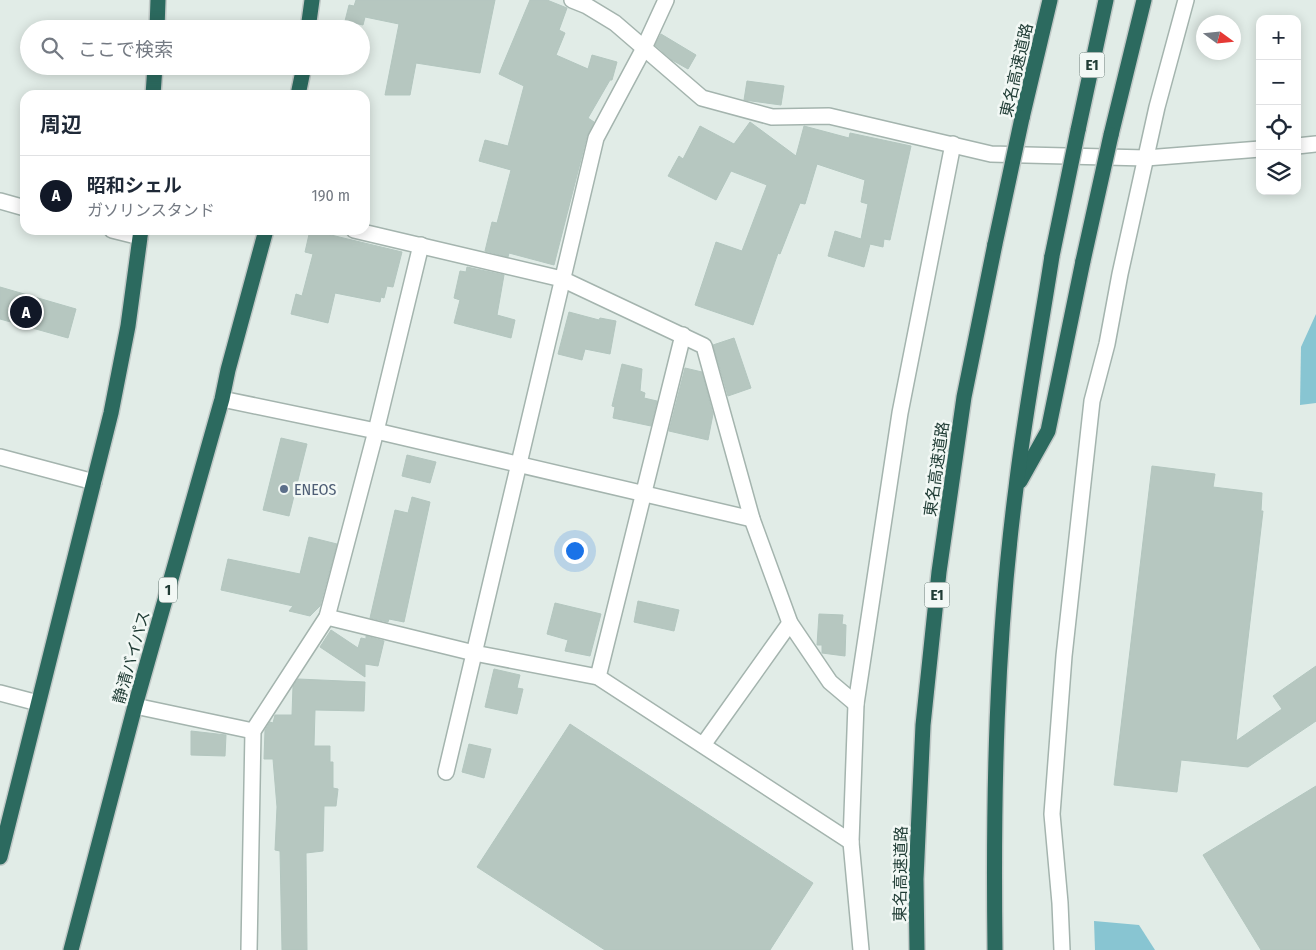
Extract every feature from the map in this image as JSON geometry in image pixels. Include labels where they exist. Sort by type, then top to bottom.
[{"type":"highway","points":[[157,20],[158,0]]},
{"type":"highway","points":[[309,20],[312,0]]},
{"type":"highway","name":"東名高速道路","points":[[917,950],[916,879],[923,725],[938,582],[964,397],[1022,118],[1050,0]]},
{"type":"highway","name":"E1","points":[[995,950],[994,852],[1000,667],[1016,489],[1052,256],[1106,0]]},
{"type":"highway","points":[[1016,489],[1048,431],[1111,134],[1144,0]]},
{"type":"highway","points":[[153,90],[154,75]]},
{"type":"highway","points":[[299,90],[302,75]]},
{"type":"highway","points":[[0,857],[94,482],[128,326],[141,235]]},
{"type":"highway","name":"静清バイパス","points":[[72,950],[135,706],[222,399],[265,235]]},
{"type":"street","points":[[572,0],[587,6],[614,23],[643,50],[702,98],[772,117],[829,116],[991,154],[1146,158],[1256,148]]},
{"type":"street","points":[[446,772],[596,138],[643,50],[666,0]]},
{"type":"street","points":[[1062,950],[1052,814],[1065,646],[1092,401],[1107,344],[1120,274],[1146,158],[1186,0]]},
{"type":"street","points":[[861,950],[851,842],[856,704],[900,413],[953,144]]},
{"type":"street","points":[[1301,146],[1316,144]]},
{"type":"street","points":[[0,201],[20,207]]},
{"type":"street","points":[[370,234],[562,279],[704,346],[752,519],[790,623],[830,682],[856,704]]},
{"type":"street","points":[[249,950],[253,731],[327,617],[376,431],[421,245]]},
{"type":"street","points":[[598,677],[683,335]]},
{"type":"street","points":[[222,399],[376,431],[752,519]]},
{"type":"street","points":[[0,457],[94,482]]},
{"type":"street","points":[[327,617],[474,653],[598,677],[851,842]]},
{"type":"street","points":[[703,745],[790,623]]},
{"type":"street","points":[[0,693],[38,703]]},
{"type":"street","points":[[135,706],[253,731]]},
{"type":"water","points":[[1316,314],[1316,403],[1300,405],[1301,347]]},
{"type":"water","points":[[1094,921],[1139,925],[1155,950],[1095,950]]},
{"type":"building","points":[[356,0],[495,0],[480,73],[416,63],[410,95],[385,95],[399,24],[365,17],[364,20],[345,20],[349,5],[354,6]]},
{"type":"building","points":[[530,0],[547,0],[567,8],[559,30],[565,33],[556,55],[588,69],[592,55],[617,62],[612,80],[610,80],[588,118],[594,122],[587,136],[554,265],[509,253],[508,257],[485,251],[492,222],[497,223],[511,170],[479,161],[485,140],[508,146],[524,86],[499,74]]},
{"type":"building","points":[[661,34],[696,55],[688,69],[672,60],[655,45]]},
{"type":"building","points":[[747,81],[784,86],[781,105],[744,100]]},
{"type":"building","points":[[750,122],[796,156],[804,126],[849,138],[850,133],[911,146],[890,240],[884,239],[883,247],[870,244],[864,267],[828,256],[835,231],[861,239],[868,204],[861,202],[865,180],[817,164],[805,204],[800,203],[780,254],[778,253],[753,325],[695,305],[716,242],[742,251],[767,185],[731,171],[716,200],[668,176],[679,156],[683,159],[700,126],[734,144]]},
{"type":"building","points":[[309,235],[331,235],[402,252],[393,287],[387,286],[384,298],[381,297],[380,302],[335,293],[328,323],[291,314],[296,294],[302,296],[313,254],[305,252]]},
{"type":"building","points":[[467,267],[504,275],[497,315],[515,320],[511,338],[454,323],[460,300],[454,298],[460,271],[466,272]]},
{"type":"building","points":[[0,287],[76,309],[68,338],[0,319]]},
{"type":"building","points":[[569,312],[599,320],[600,318],[616,321],[610,354],[585,349],[582,360],[558,354]]},
{"type":"building","points":[[734,338],[751,388],[728,396],[713,345]]},
{"type":"building","points":[[622,364],[642,369],[640,391],[645,393],[644,398],[657,401],[651,426],[613,418],[615,407],[612,406]]},
{"type":"building","points":[[685,368],[702,372],[713,414],[708,440],[669,431]]},
{"type":"building","points":[[281,438],[307,444],[289,516],[263,510]]},
{"type":"building","points":[[407,455],[436,462],[430,483],[402,476]]},
{"type":"building","points":[[1152,466],[1215,474],[1213,487],[1262,493],[1261,511],[1263,511],[1236,741],[1282,709],[1273,696],[1316,666],[1316,721],[1248,767],[1181,760],[1177,792],[1114,785]]},
{"type":"building","points":[[412,497],[430,502],[404,622],[389,619],[388,622],[370,618],[395,510],[408,513]]},
{"type":"building","points":[[309,537],[337,544],[320,606],[310,616],[289,611],[293,606],[221,590],[228,559],[300,574]]},
{"type":"building","points":[[638,601],[679,610],[674,631],[634,622]]},
{"type":"building","points":[[555,603],[601,614],[590,656],[565,651],[568,640],[547,634]]},
{"type":"building","points":[[819,614],[843,615],[842,624],[846,625],[845,656],[822,653],[822,645],[817,645]]},
{"type":"building","points":[[331,630],[358,648],[361,638],[366,639],[366,636],[384,641],[378,666],[365,664],[365,677],[320,647]]},
{"type":"building","points":[[494,669],[520,675],[517,688],[523,689],[517,714],[485,707]]},
{"type":"building","points":[[298,679],[365,682],[364,711],[315,710],[314,746],[330,746],[330,762],[333,762],[333,788],[338,789],[336,806],[324,806],[323,851],[306,853],[307,950],[282,950],[280,851],[275,850],[277,807],[273,759],[264,759],[265,730],[270,722],[273,723],[275,715],[292,715],[293,686]]},
{"type":"building","points":[[570,724],[813,883],[770,950],[605,950],[477,867]]},
{"type":"building","points":[[191,731],[226,735],[225,756],[191,755]]},
{"type":"building","points":[[469,744],[491,749],[484,778],[462,772]]},
{"type":"building","points":[[1316,786],[1316,950],[1261,950],[1203,855]]},
{"type":"place","name":"昭和シェル","points":[[26,312]]},
{"type":"place","name":"ENEOS","points":[[284,489]]}]
